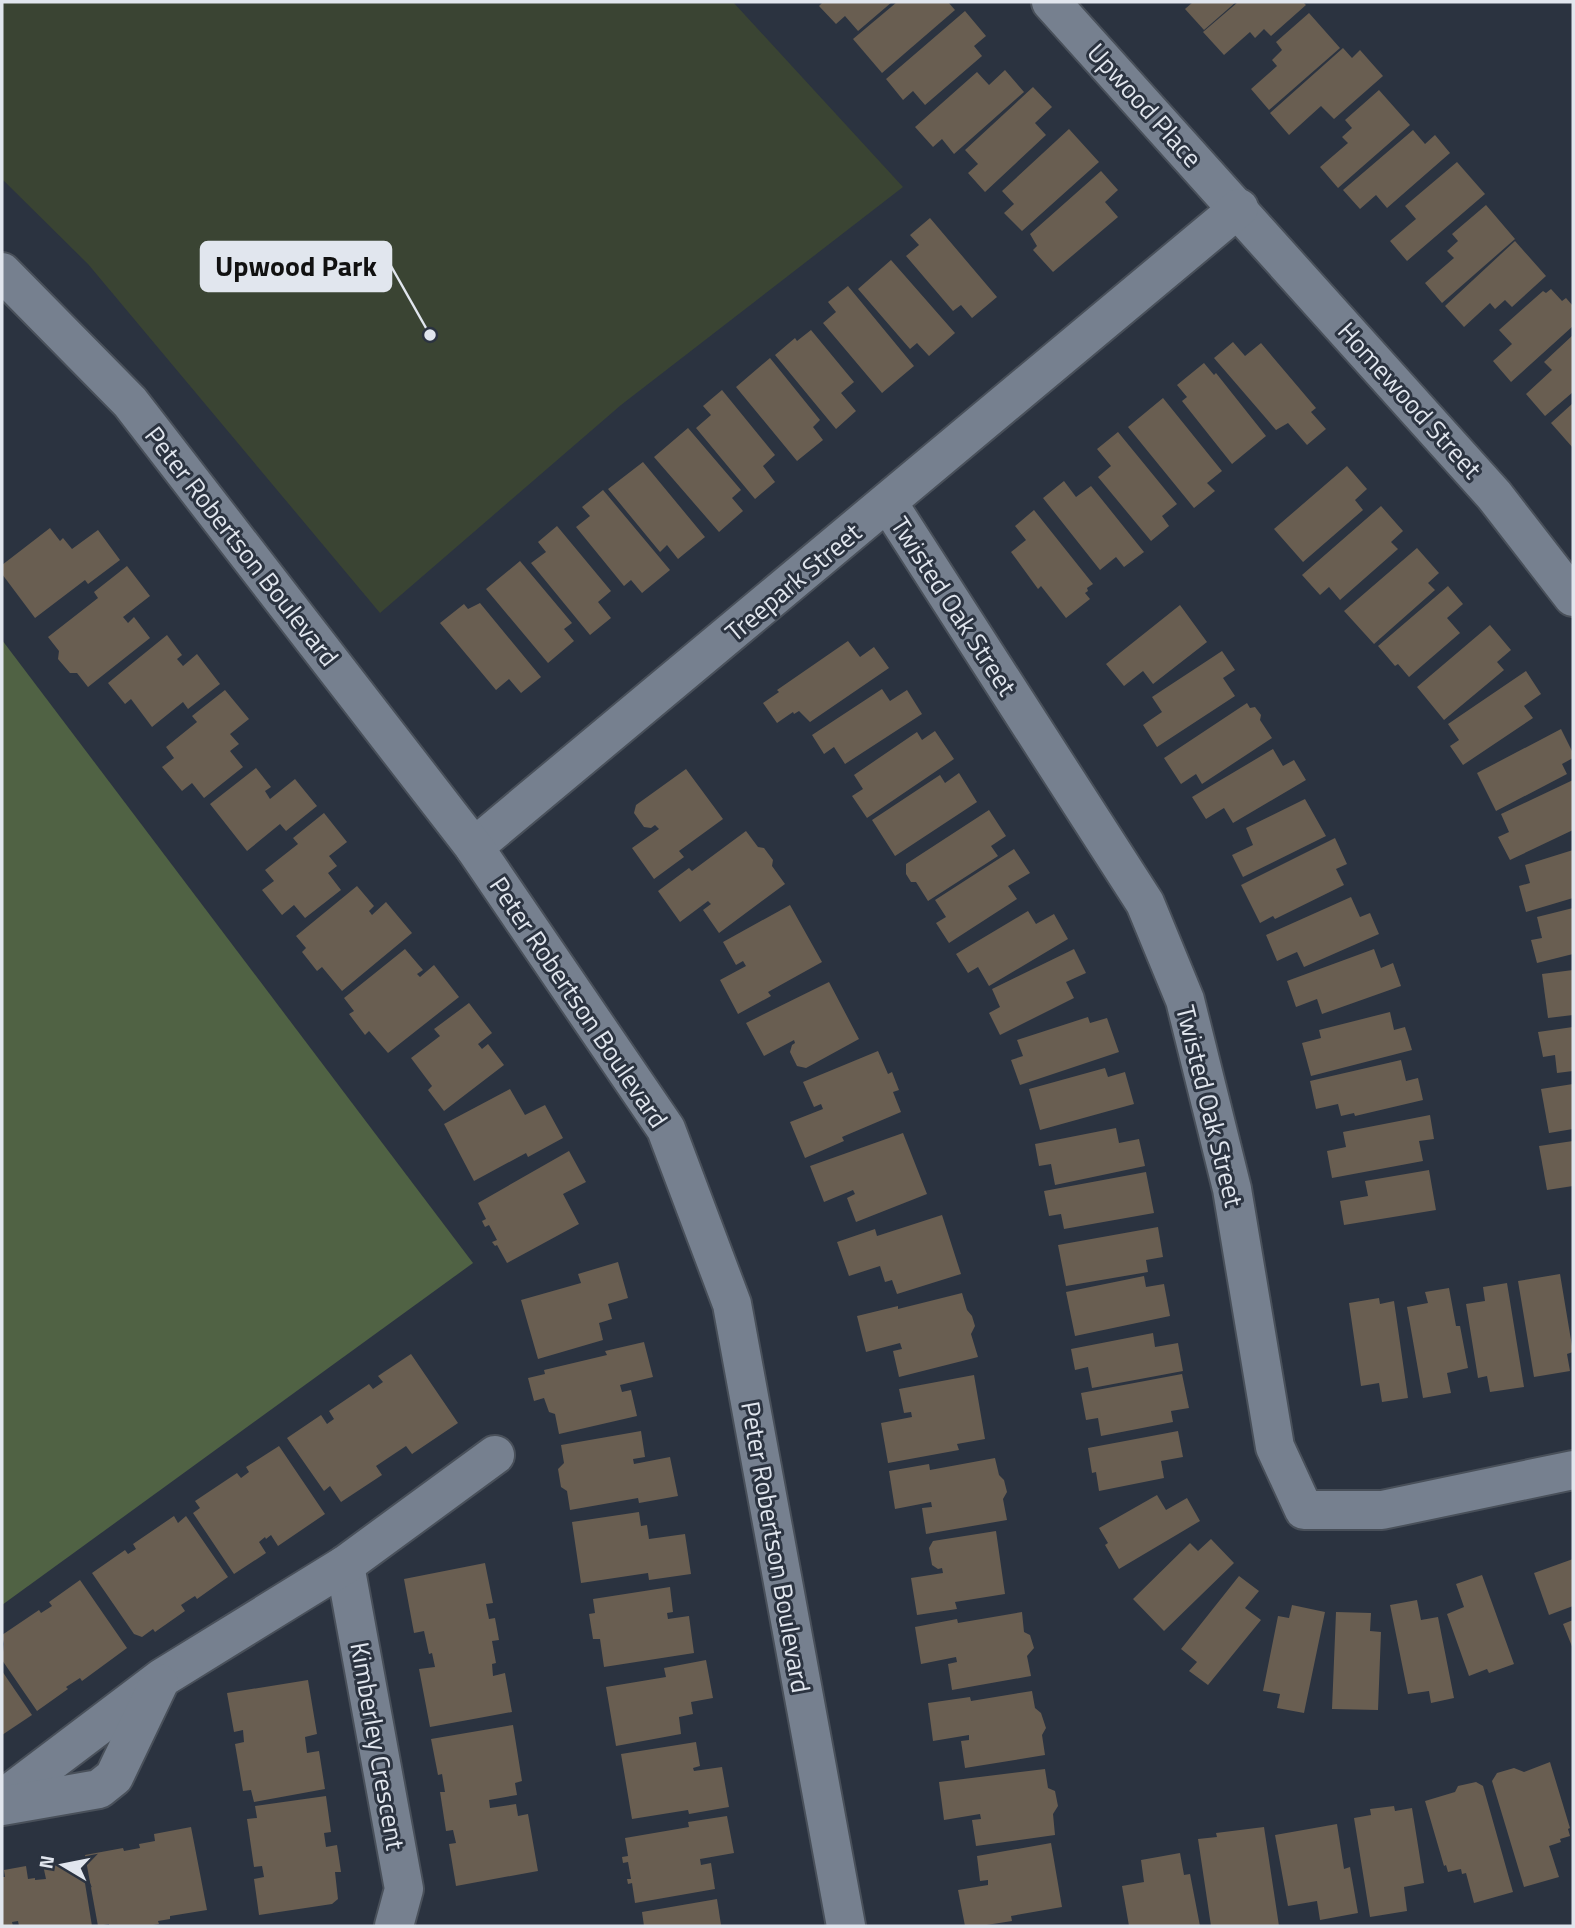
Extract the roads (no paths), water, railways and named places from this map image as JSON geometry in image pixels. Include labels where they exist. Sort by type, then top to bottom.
[{"type":"street","name":"Upwood Place","points":[[1051,2],[1239,208]]},
{"type":"street","name":"Treepark Street","points":[[474,846],[1239,208]]},
{"type":"street","name":"Homewood Street","points":[[1239,208],[1494,495],[1573,597]]},
{"type":"street","name":"Peter Robertson Boulevard","points":[[2,272],[130,402],[474,846],[666,1129],[732,1304],[846,1926]]},
{"type":"street","name":"Twisted Oak Street","points":[[888,503],[1138,892],[1150,915],[1185,1000],[1232,1189],[1275,1447],[1304,1510],[1382,1510],[1573,1470]]},
{"type":"street","points":[[2,1799],[162,1678],[345,1565],[495,1455]]},
{"type":"street","name":"Kimberley Crescent","points":[[345,1565],[404,1889],[394,1926]]},
{"type":"street","points":[[2,1806],[99,1789],[114,1777],[162,1678]]},
{"type":"place","name":"Upwood Park","points":[[430,335]]}]
